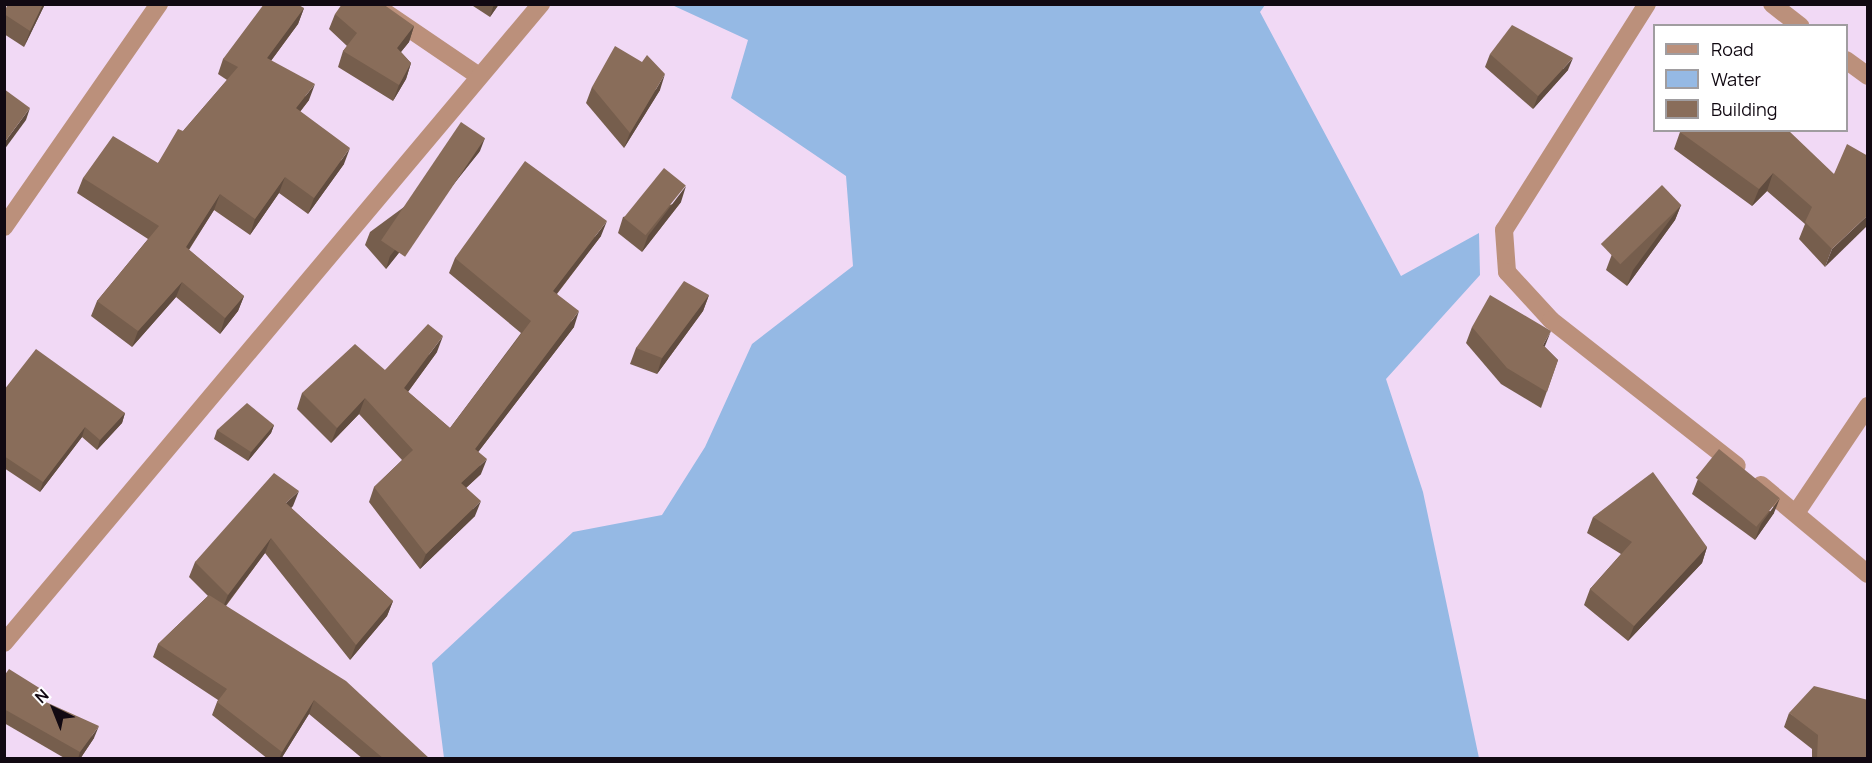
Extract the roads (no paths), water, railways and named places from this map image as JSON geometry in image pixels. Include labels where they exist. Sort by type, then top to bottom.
[{"type":"street","points":[[4,227],[159,4]]},
{"type":"street","points":[[374,4],[479,76]]},
{"type":"street","points":[[4,643],[541,4]]},
{"type":"street","points":[[1647,4],[1504,230],[1507,272],[1551,320],[1796,513],[1868,574]]},
{"type":"street","points":[[1772,4],[1797,24]]},
{"type":"street","points":[[1848,61],[1868,76]]},
{"type":"street","points":[[1796,513],[1868,406]]},
{"type":"water","points":[[672,5],[1265,5],[1260,12],[1401,276],[1479,233],[1480,275],[1386,379],[1423,492],[1479,758],[444,758],[432,663],[573,532],[662,515],[705,447],[752,344],[853,266],[846,176],[731,98],[748,40]]}]
